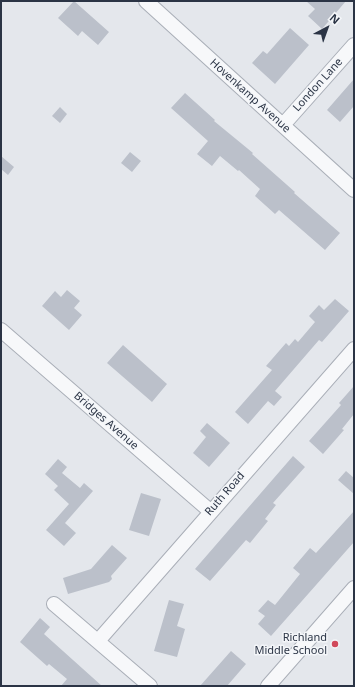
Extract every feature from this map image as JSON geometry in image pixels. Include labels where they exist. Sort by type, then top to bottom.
[{"type":"street","name":"Hovenkamp Avenue","points":[[146,1],[354,190]]},
{"type":"street","name":"London Lane","points":[[283,125],[354,45]]},
{"type":"street","name":"Bridges Avenue","points":[[1,330],[210,511]]},
{"type":"street","name":"Ruth Road","points":[[98,641],[210,511],[354,349]]},
{"type":"street","points":[[268,686],[354,588]]},
{"type":"street","points":[[54,604],[150,686]]},
{"type":"building","points":[[74,1],[109,32],[98,45],[82,31],[78,36],[58,18]]},
{"type":"building","points":[[306,1],[346,1],[322,29],[308,16],[315,9]]},
{"type":"building","points":[[290,28],[309,45],[275,84],[252,63],[263,51],[267,54]]},
{"type":"building","points":[[354,79],[354,106],[340,122],[327,110]]},
{"type":"building","points":[[185,93],[215,120],[214,121],[253,153],[252,154],[295,192],[294,193],[340,233],[325,250],[279,210],[275,214],[255,196],[260,189],[239,170],[238,171],[220,156],[212,166],[197,154],[208,141],[171,108]]},
{"type":"building","points":[[60,107],[67,114],[60,123],[52,116]]},
{"type":"building","points":[[130,152],[141,161],[132,172],[121,163]]},
{"type":"building","points":[[1,156],[14,167],[8,175],[1,169]]},
{"type":"building","points":[[67,290],[80,301],[74,308],[82,315],[69,330],[42,306],[55,291],[61,297]]},
{"type":"building","points":[[335,299],[349,311],[322,342],[319,340],[275,391],[282,397],[274,406],[268,401],[248,424],[235,412],[272,370],[266,366],[286,343],[289,346],[295,339],[298,342],[315,322],[309,316],[319,305],[324,310]]},
{"type":"building","points":[[123,345],[167,384],[152,402],[107,363]]},
{"type":"building","points":[[354,386],[354,414],[342,429],[344,430],[323,454],[309,441],[341,405],[339,403]]},
{"type":"building","points":[[207,423],[230,443],[209,467],[193,453],[206,437],[200,431]]},
{"type":"building","points":[[293,456],[305,467],[273,503],[276,505],[265,519],[268,521],[250,543],[246,540],[210,581],[195,569]]},
{"type":"building","points":[[58,459],[67,467],[62,473],[80,488],[84,483],[93,491],[65,523],[76,533],[64,546],[46,530],[69,504],[54,490],[58,486],[45,474]]},
{"type":"building","points":[[346,471],[354,478],[354,494],[338,480]]},
{"type":"building","points":[[141,493],[161,499],[149,536],[129,530]]},
{"type":"building","points":[[354,511],[354,542],[271,636],[258,624],[265,616],[258,611],[268,600],[275,605],[300,574],[293,568],[310,548],[316,553]]},
{"type":"building","points":[[112,545],[127,558],[111,576],[112,579],[109,582],[68,594],[63,578],[91,569]]},
{"type":"building","points":[[169,600],[184,604],[177,626],[185,629],[177,657],[154,651]]},
{"type":"building","points":[[40,618],[50,627],[44,634],[102,686],[61,686],[67,679],[49,664],[47,666],[20,642]]},
{"type":"building","points":[[231,651],[246,664],[227,686],[200,686]]},
{"type":"place","name":"Richland Middle School","points":[[335,644]]}]
